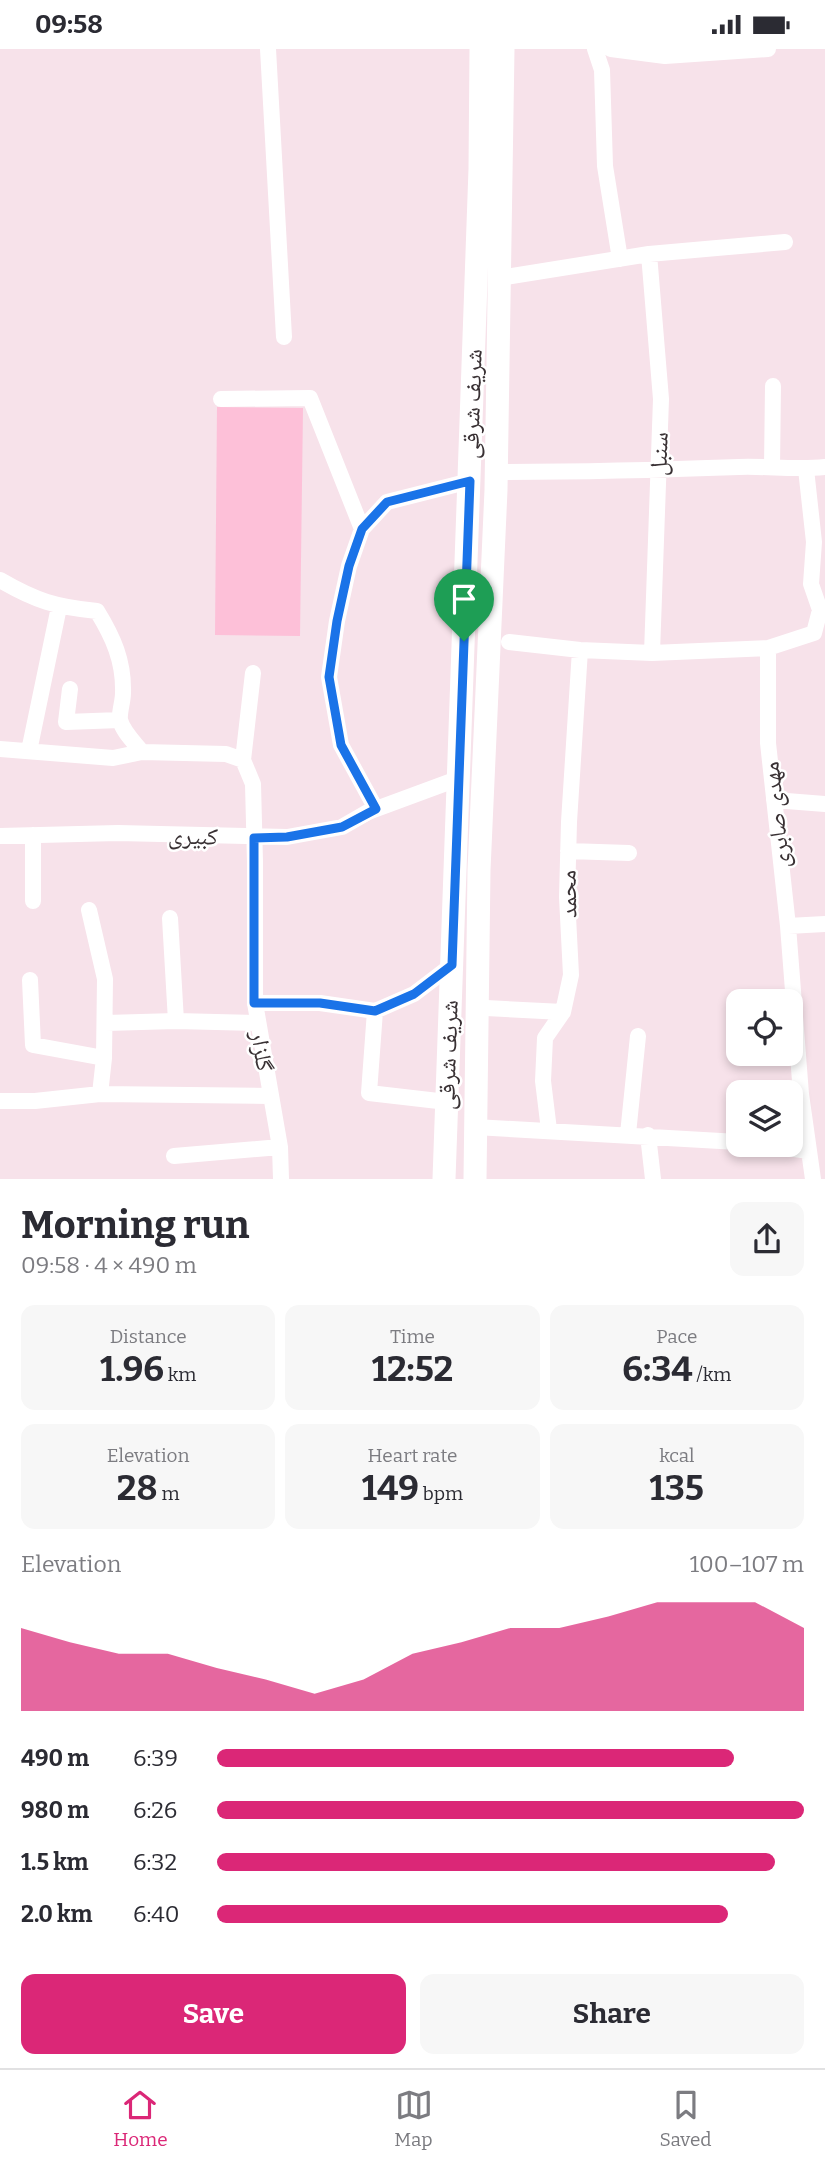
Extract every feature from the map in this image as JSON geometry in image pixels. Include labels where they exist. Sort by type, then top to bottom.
[{"type":"main road","name":"شریف شرقی","points":[[444,1179],[470,481],[481,49]]},
{"type":"main road","name":"شریف شرقی","points":[[475,1179],[479,870],[499,642],[496,472],[503,49]]},
{"type":"main road","points":[[464,641],[499,642]]},
{"type":"street","points":[[268,49],[284,337]]},
{"type":"street","points":[[595,49],[602,70],[606,166],[620,259]]},
{"type":"street","points":[[611,49],[665,56],[768,49]]},
{"type":"street","points":[[499,278],[649,254],[785,241]]},
{"type":"street","name":"سنبل","points":[[649,254],[661,398],[652,653]]},
{"type":"street","points":[[772,467],[774,386]]},
{"type":"street","points":[[221,399],[310,398],[362,529]]},
{"type":"street","points":[[496,472],[825,467]]},
{"type":"street","points":[[499,642],[580,650],[652,653],[768,648],[814,633],[822,610],[811,584],[814,542],[806,469]]},
{"type":"street","points":[[376,809],[341,745],[329,677],[349,566],[362,529],[387,502],[470,481]]},
{"type":"street","points":[[0,580],[27,596],[59,607],[97,611],[112,635],[121,661],[123,693],[120,720],[126,733],[142,752]]},
{"type":"street","points":[[29,751],[59,607]]},
{"type":"street","name":"مهدی صابری","points":[[768,648],[768,743],[788,926],[801,1094],[813,1179]]},
{"type":"street","name":"محمد","points":[[550,1131],[543,1081],[545,1038],[563,1012],[571,975],[567,897],[568,851],[575,691],[580,650]]},
{"type":"street","name":"گلزار","points":[[253,673],[243,760],[253,784],[254,1003],[280,1147],[281,1179]]},
{"type":"street","points":[[70,689],[66,722],[120,720]]},
{"type":"street","points":[[0,749],[113,758],[142,752],[226,754],[243,760]]},
{"type":"street","name":"کبیری","points":[[0,836],[118,833],[287,837],[342,827],[376,809],[460,778]]},
{"type":"street","points":[[774,800],[825,804]]},
{"type":"street","points":[[33,835],[33,901]]},
{"type":"street","points":[[568,851],[629,853]]},
{"type":"street","points":[[89,910],[106,979],[106,1023],[100,1094]]},
{"type":"street","points":[[170,918],[176,1021]]},
{"type":"street","points":[[788,926],[825,924]]},
{"type":"street","points":[[254,1003],[320,1003],[375,1011],[414,994],[452,965]]},
{"type":"street","points":[[30,980],[33,1045],[104,1058]]},
{"type":"street","points":[[486,1008],[563,1012]]},
{"type":"street","points":[[375,1011],[369,1093],[447,1102]]},
{"type":"street","points":[[106,1023],[257,1023]]},
{"type":"street","points":[[628,1134],[639,1036]]},
{"type":"street","points":[[0,1101],[35,1101],[100,1094],[270,1096]]},
{"type":"street","points":[[475,1127],[726,1141]]},
{"type":"street","points":[[648,1135],[653,1179]]},
{"type":"street","points":[[174,1156],[280,1147]]},
{"type":"street","points":[[803,1150],[809,1151]]},
{"type":"shaded area","points":[[217,407],[303,408],[300,636],[215,635]]},
{"type":"route","points":[[470,481],[464,641],[452,965],[414,994],[375,1011],[320,1003],[254,1003],[254,838],[287,837],[342,827],[376,809],[341,745],[329,677],[349,566],[362,529],[387,502],[470,481]]}]
